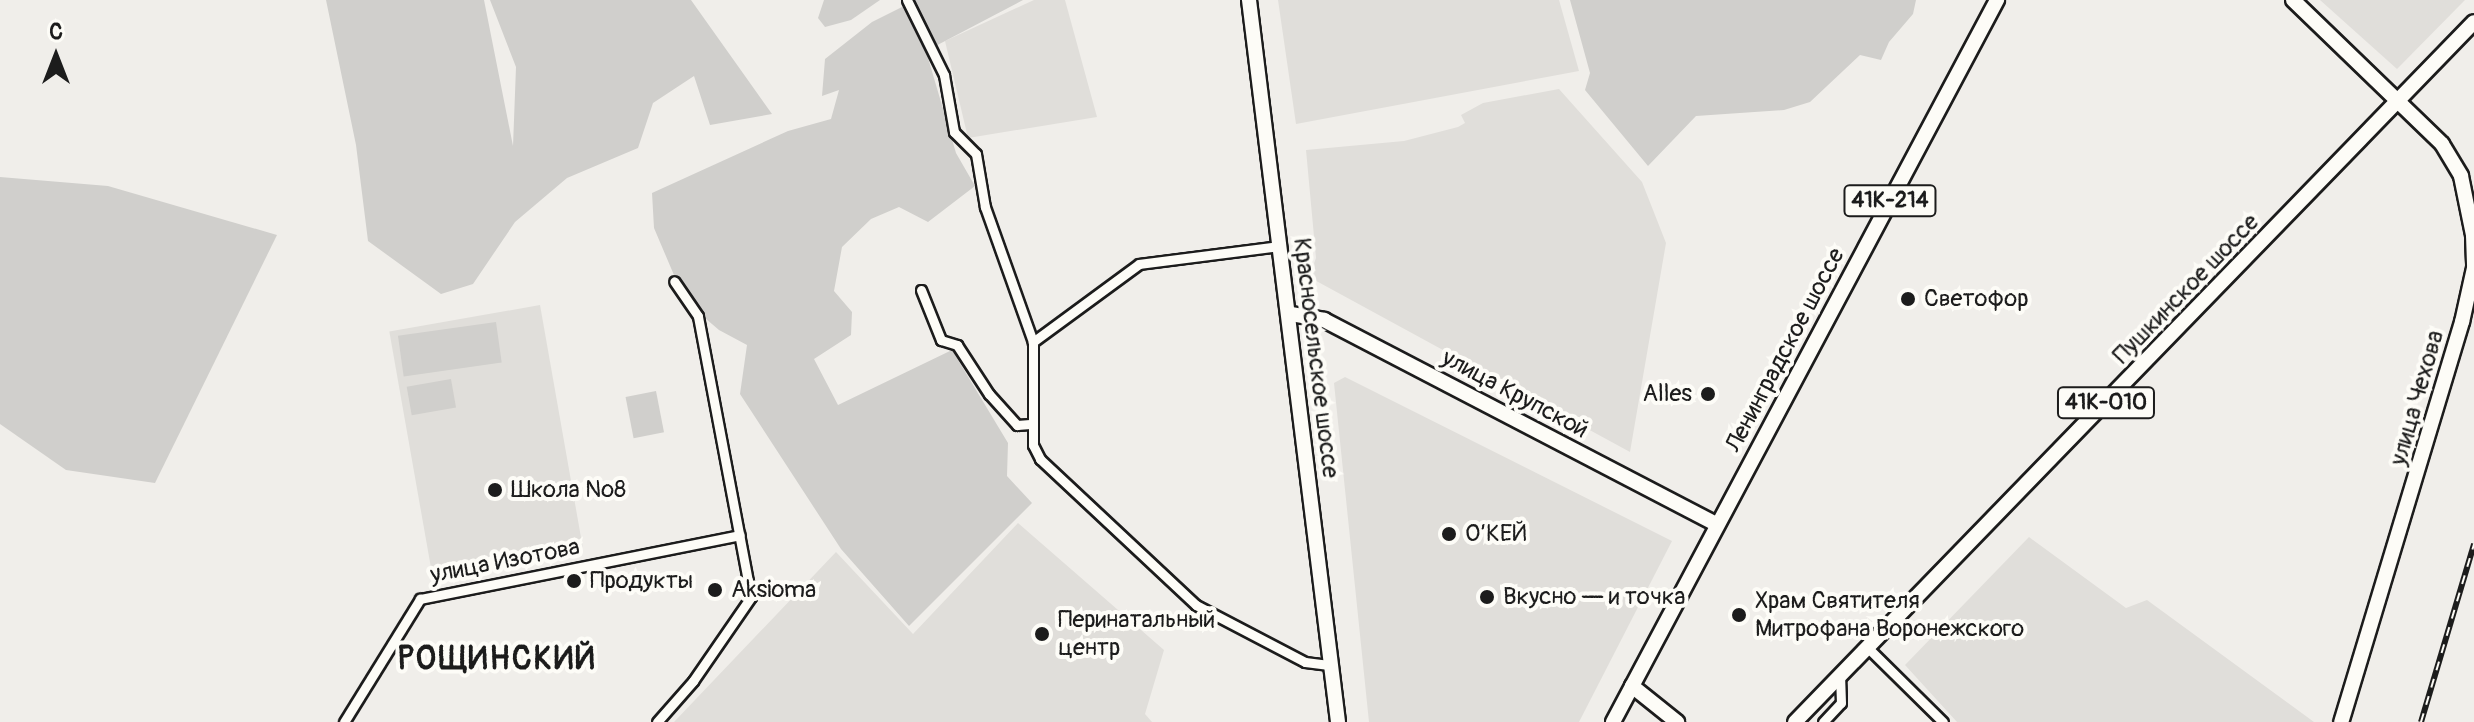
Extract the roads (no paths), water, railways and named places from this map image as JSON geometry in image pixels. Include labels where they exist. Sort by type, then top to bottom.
[{"type":"main road","name":"Красносельское шоссе","points":[[1249,0],[1279,246],[1291,314],[1338,722]]},
{"type":"main road","name":"Ленинградское шоссе","points":[[1613,722],[1997,0]]},
{"type":"main road","name":"улица Чехова","points":[[2293,0],[2400,100],[2442,144],[2461,176],[2470,206],[2474,268],[2444,383],[2341,722]]},
{"type":"main road","name":"Пушкинское шоссе","points":[[1795,722],[2474,22]]},
{"type":"main road","name":"улица Крупской","points":[[1291,314],[1324,320],[1716,524]]},
{"type":"main road","points":[[1632,686],[1677,722]]},
{"type":"street","points":[[907,0],[944,75],[954,132],[976,154],[985,207],[1033,342],[1030,424],[1040,459],[1065,478],[1196,605],[1305,662],[1331,665]]},
{"type":"street","points":[[1033,342],[1139,264],[1279,246]]},
{"type":"street","points":[[657,722],[749,606],[751,585],[698,316],[674,281]]},
{"type":"street","points":[[921,290],[941,340],[957,345],[1017,425],[1030,424]]},
{"type":"street","name":"улица Изотова","points":[[344,722],[420,599],[740,535]]},
{"type":"street","points":[[1866,646],[1943,722]]},
{"type":"street","points":[[1823,722],[1841,703],[1839,674]]},
{"type":"railway","points":[[2421,722],[2474,544]]},
{"type":"place","name":"Светофор","points":[[1908,299]]},
{"type":"place","name":"Alles","points":[[1708,394]]},
{"type":"place","name":"Школа №8","points":[[495,490]]},
{"type":"place","name":"О’КЕЙ","points":[[1449,534]]},
{"type":"place","name":"Продукты","points":[[574,581]]},
{"type":"place","name":"Aksioma","points":[[715,590]]},
{"type":"place","name":"Вкусно — и точка","points":[[1487,597]]},
{"type":"place","name":"Храм Святителя Митрофана Воронежского","points":[[1739,615]]},
{"type":"place","name":"Перинатальный центр","points":[[1042,634]]},
{"type":"district","name":"РОЩИНСКИЙ","points":[[497,659]]}]
